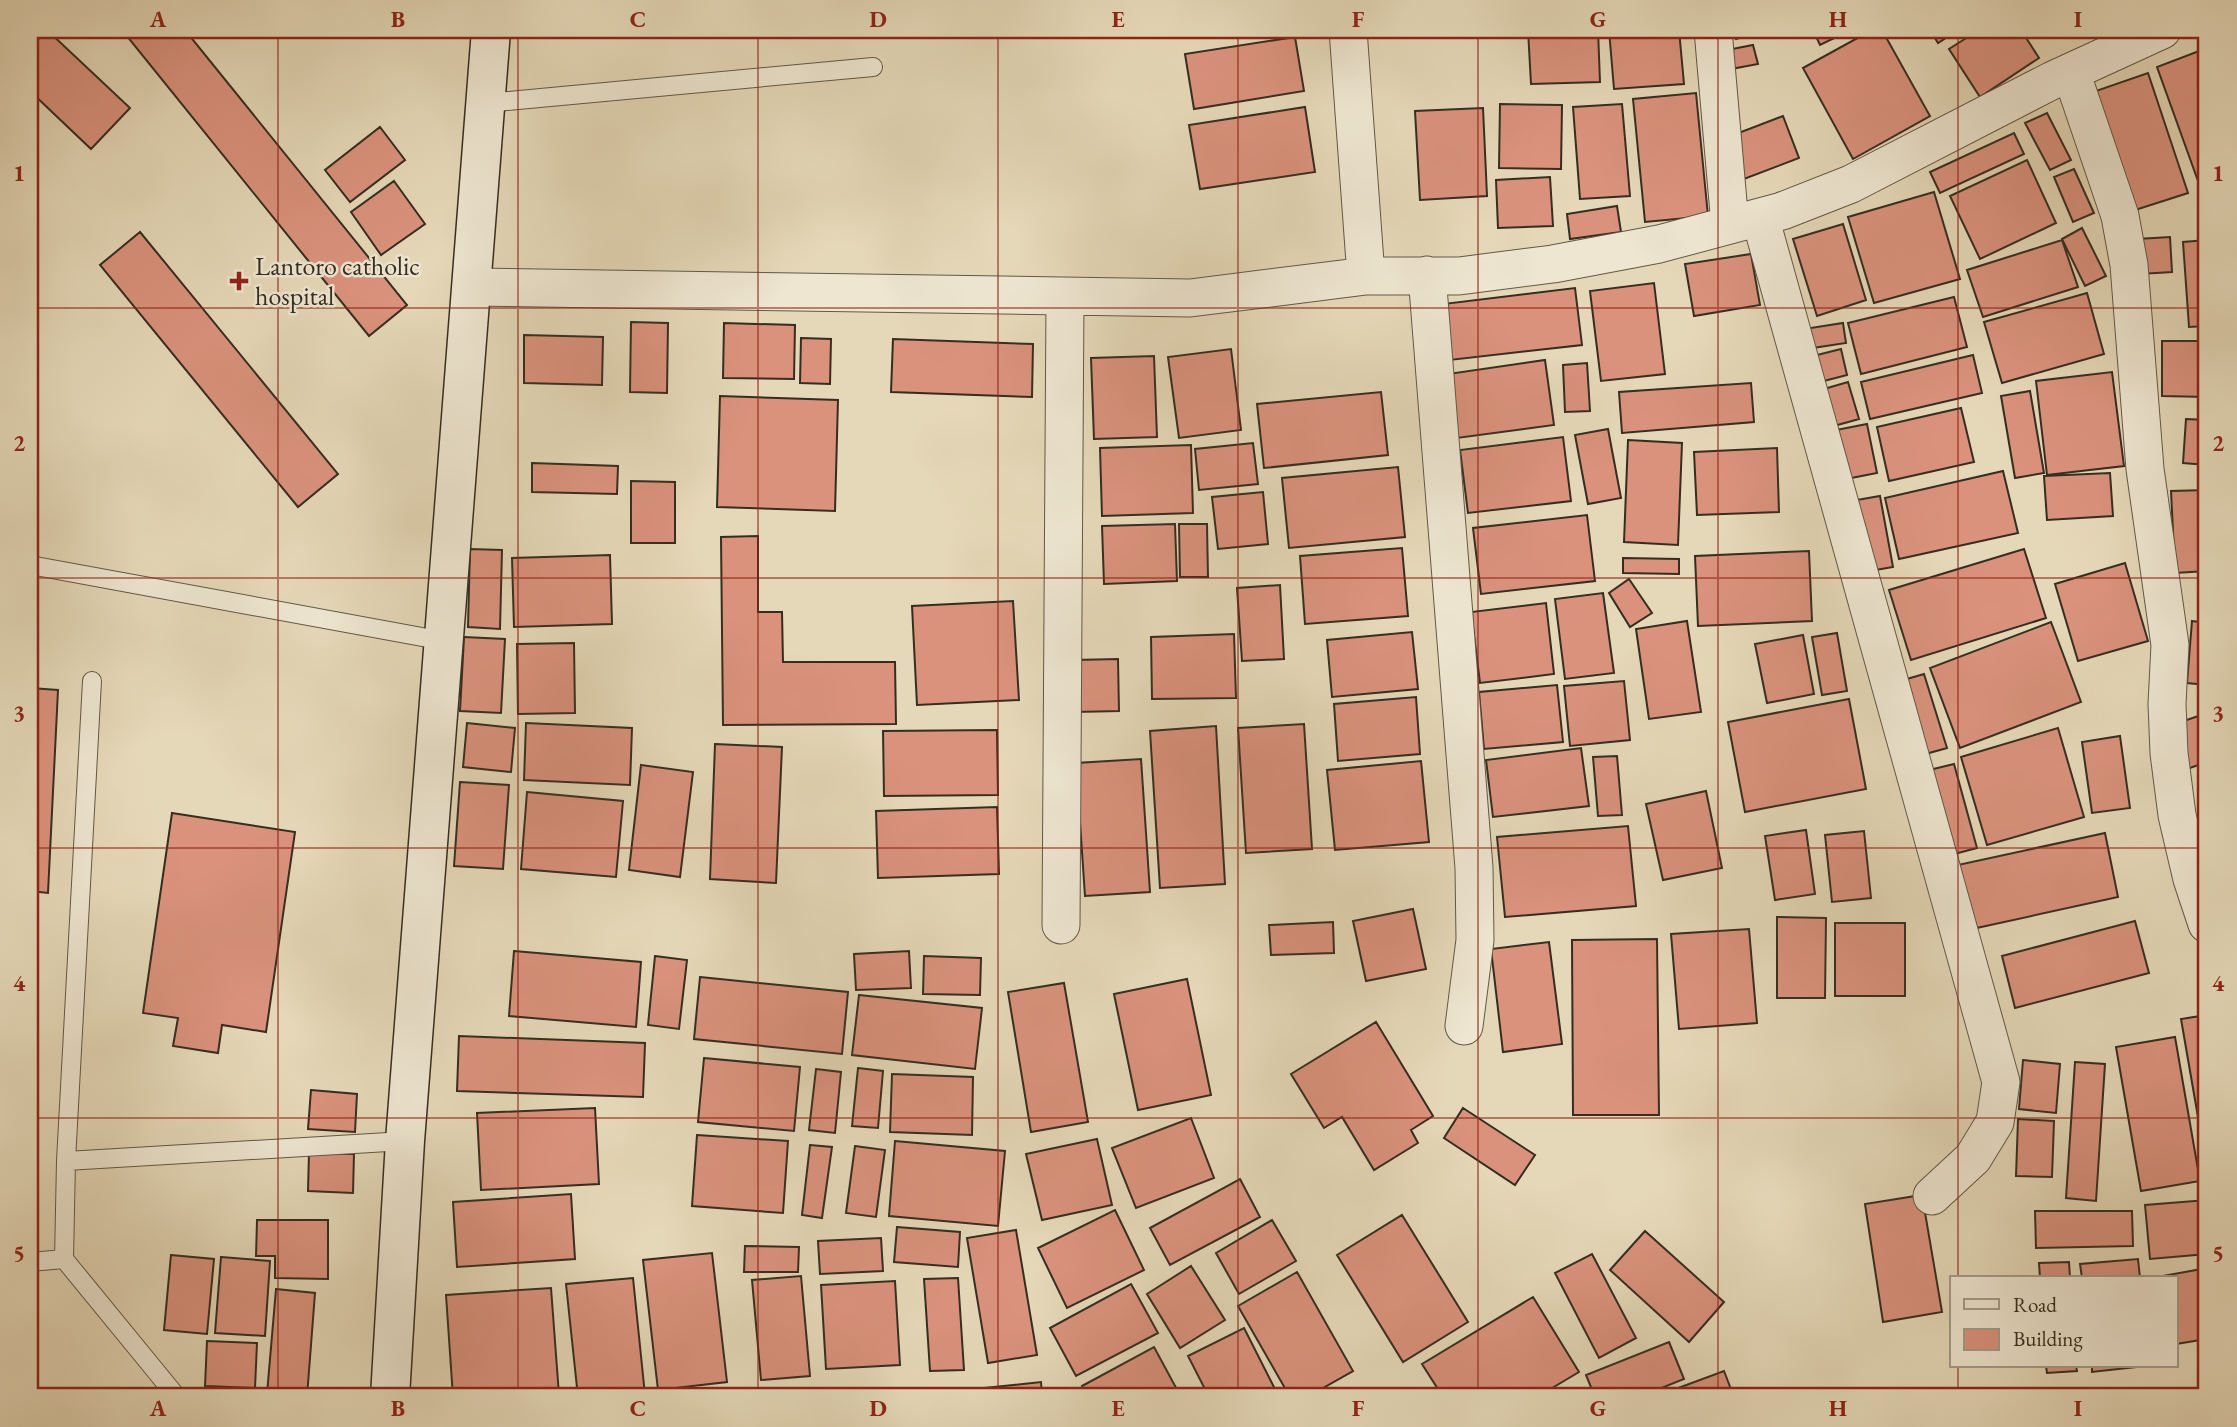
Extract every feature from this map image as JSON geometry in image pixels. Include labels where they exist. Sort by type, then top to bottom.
[{"type":"street","points":[[390,1397],[405,1141],[491,30]]},
{"type":"street","points":[[1348,30],[1366,276]]},
{"type":"street","points":[[1713,30],[1745,221],[2001,1082],[1995,1122],[1973,1158],[1932,1196]]},
{"type":"street","points":[[472,287],[1190,298],[1366,276],[1459,276],[1553,264],[1659,244],[1782,211],[1851,184],[2071,72],[2162,30]]},
{"type":"street","points":[[2071,72],[2120,216],[2129,265],[2145,468],[2170,645],[2167,704],[2169,753],[2177,815],[2192,880],[2207,924]]},
{"type":"street","points":[[1426,275],[1474,868],[1475,940],[1464,1026]]},
{"type":"street","points":[[1061,925],[1065,297]]},
{"type":"lane","points":[[486,103],[873,66]]},
{"type":"lane","points":[[30,565],[444,641]]},
{"type":"lane","points":[[92,681],[66,1161],[64,1259],[177,1397]]},
{"type":"lane","points":[[66,1161],[405,1141]]},
{"type":"lane","points":[[30,1262],[64,1259]]},
{"type":"building","points":[[47,30],[130,108],[91,149],[30,91],[30,48]]},
{"type":"building","points":[[122,30],[185,30],[407,305],[369,336]]},
{"type":"building","points":[[1528,30],[1598,30],[1600,82],[1531,84]]},
{"type":"building","points":[[1609,30],[1679,30],[1684,84],[1614,89]]},
{"type":"building","points":[[1733,30],[1763,30],[1763,31],[1736,39]]},
{"type":"building","points":[[1813,30],[1851,30],[1820,45]]},
{"type":"building","points":[[1872,30],[1882,30],[1930,116],[1853,159],[1803,68]]},
{"type":"building","points":[[1930,30],[1958,30],[1938,43]]},
{"type":"building","points":[[1979,30],[2021,30],[2039,58],[1980,97],[1949,49]]},
{"type":"building","points":[[1295,37],[1304,91],[1194,109],[1185,54]]},
{"type":"building","points":[[1753,45],[1758,64],[1731,69],[1727,50]]},
{"type":"building","points":[[2207,48],[2207,206],[2157,67]]},
{"type":"building","points":[[2148,73],[2188,193],[2129,212],[2090,93]]},
{"type":"building","points":[[1696,93],[1708,216],[1645,222],[1633,99]]},
{"type":"building","points":[[1500,104],[1562,105],[1561,169],[1499,168]]},
{"type":"building","points":[[1622,104],[1630,196],[1580,199],[1573,107]]},
{"type":"building","points":[[1305,107],[1315,172],[1200,189],[1189,125]]},
{"type":"building","points":[[1483,108],[1487,196],[1420,200],[1415,111]]},
{"type":"building","points":[[2047,113],[2071,160],[2050,170],[2025,123]]},
{"type":"building","points":[[1783,116],[1799,158],[1744,179],[1728,137]]},
{"type":"building","points":[[380,127],[405,160],[350,202],[325,170]]},
{"type":"building","points":[[2014,133],[2024,154],[1940,193],[1930,172]]},
{"type":"building","points":[[2027,160],[2056,223],[1980,259],[1950,196]]},
{"type":"building","points":[[2074,169],[2094,213],[2073,222],[2054,177]]},
{"type":"building","points":[[1550,177],[1553,226],[1498,228],[1496,180]]},
{"type":"building","points":[[394,181],[425,224],[381,255],[351,212]]},
{"type":"building","points":[[1934,192],[1960,279],[1874,303],[1848,217]]},
{"type":"building","points":[[1617,206],[1621,232],[1570,239],[1567,214]]},
{"type":"building","points":[[1843,224],[1866,300],[1817,316],[1793,239]]},
{"type":"building","points":[[2082,228],[2106,276],[2085,286],[2062,239]]},
{"type":"building","points":[[140,232],[338,474],[298,507],[100,265]]},
{"type":"building","points":[[2170,237],[2172,272],[2140,274],[2137,239]]},
{"type":"building","points":[[2062,240],[2078,287],[1983,317],[1967,270]]},
{"type":"building","points":[[2207,240],[2207,326],[2189,327],[2183,242]]},
{"type":"building","points":[[1751,254],[1760,305],[1694,316],[1685,264]]},
{"type":"building","points":[[1654,283],[1665,374],[1601,381],[1590,291]]},
{"type":"building","points":[[1575,288],[1582,345],[1441,361],[1435,305]]},
{"type":"building","points":[[2087,293],[2104,354],[2002,383],[1984,322]]},
{"type":"building","points":[[1954,297],[1967,347],[1861,374],[1848,323]]},
{"type":"building","points":[[631,322],[668,323],[667,393],[630,392]]},
{"type":"building","points":[[724,323],[795,325],[794,379],[723,378]]},
{"type":"building","points":[[1843,323],[1846,343],[1806,349],[1804,329]]},
{"type":"building","points":[[524,335],[603,337],[602,385],[524,383]]},
{"type":"building","points":[[801,338],[831,339],[830,384],[800,383]]},
{"type":"building","points":[[893,339],[1033,344],[1032,397],[891,392]]},
{"type":"building","points":[[2162,341],[2207,341],[2207,397],[2162,396]]},
{"type":"building","points":[[1231,349],[1241,430],[1179,438],[1168,357]]},
{"type":"building","points":[[1841,349],[1847,375],[1820,382],[1813,356]]},
{"type":"building","points":[[1973,355],[1982,393],[1870,419],[1861,382]]},
{"type":"building","points":[[1154,356],[1157,437],[1094,439],[1091,358]]},
{"type":"building","points":[[1545,360],[1554,425],[1457,438],[1448,374]]},
{"type":"building","points":[[1587,363],[1590,411],[1565,412],[1563,365]]},
{"type":"building","points":[[2112,372],[2124,466],[2047,475],[2036,381]]},
{"type":"building","points":[[1848,382],[1859,419],[1834,426],[1824,389]]},
{"type":"building","points":[[1751,383],[1754,422],[1622,433],[1619,392]]},
{"type":"building","points":[[2030,391],[2044,473],[2015,478],[2001,396]]},
{"type":"building","points":[[1381,392],[1388,455],[1264,468],[1257,404]]},
{"type":"building","points":[[720,396],[838,400],[835,511],[717,507]]},
{"type":"building","points":[[1961,408],[1974,462],[1889,481],[1877,427]]},
{"type":"building","points":[[2186,419],[2207,420],[2207,465],[2183,463]]},
{"type":"building","points":[[1867,424],[1877,473],[1841,480],[1831,431]]},
{"type":"building","points":[[1608,429],[1621,498],[1588,504],[1575,435]]},
{"type":"building","points":[[1563,437],[1571,501],[1468,513],[1460,450]]},
{"type":"building","points":[[1628,440],[1682,443],[1678,545],[1624,542]]},
{"type":"building","points":[[1253,443],[1258,484],[1199,490],[1195,449]]},
{"type":"building","points":[[1191,445],[1193,513],[1102,516],[1100,448]]},
{"type":"building","points":[[1777,448],[1779,512],[1697,515],[1694,452]]},
{"type":"building","points":[[532,463],[618,466],[617,494],[532,492]]},
{"type":"building","points":[[1398,467],[1405,537],[1289,548],[1282,478]]},
{"type":"building","points":[[2003,471],[2018,533],[1899,559],[1885,498]]},
{"type":"building","points":[[2110,473],[2113,516],[2047,520],[2044,476]]},
{"type":"building","points":[[631,481],[675,482],[675,543],[631,543]]},
{"type":"building","points":[[2207,490],[2207,571],[2175,573],[2171,491]]},
{"type":"building","points":[[1263,492],[1268,544],[1218,549],[1212,497]]},
{"type":"building","points":[[1880,496],[1893,567],[1864,572],[1851,501]]},
{"type":"building","points":[[1587,515],[1595,581],[1481,594],[1473,528]]},
{"type":"building","points":[[1175,524],[1177,581],[1104,584],[1102,526]]},
{"type":"building","points":[[1179,524],[1207,524],[1208,577],[1180,577]]},
{"type":"building","points":[[758,536],[758,612],[782,612],[783,662],[895,662],[896,724],[723,725],[721,537]]},
{"type":"building","points":[[1402,548],[1408,616],[1305,624],[1300,556]]},
{"type":"building","points":[[470,549],[502,550],[500,629],[468,627]]},
{"type":"building","points":[[2024,549],[2046,618],[1911,660],[1889,590]]},
{"type":"building","points":[[1809,551],[1812,621],[1698,626],[1695,556]]},
{"type":"building","points":[[610,555],[612,624],[514,627],[512,558]]},
{"type":"building","points":[[1623,558],[1679,559],[1679,574],[1623,573]]},
{"type":"building","points":[[2125,563],[2148,641],[2078,661],[2055,584]]},
{"type":"building","points":[[1629,579],[1652,613],[1630,627],[1609,593]]},
{"type":"building","points":[[1280,585],[1284,659],[1242,661],[1237,588]]},
{"type":"building","points":[[1603,593],[1614,673],[1565,679],[1555,599]]},
{"type":"building","points":[[1013,601],[1019,700],[917,705],[912,606]]},
{"type":"building","points":[[1546,603],[1554,674],[1480,683],[1471,612]]},
{"type":"building","points":[[1687,621],[1701,712],[1649,719],[1636,629]]},
{"type":"building","points":[[2192,621],[2207,623],[2207,685],[2187,683]]},
{"type":"building","points":[[2051,622],[2081,702],[1960,748],[1930,668]]},
{"type":"building","points":[[1412,632],[1418,689],[1332,697],[1327,640]]},
{"type":"building","points":[[1837,633],[1847,691],[1822,695],[1812,637]]},
{"type":"building","points":[[1234,634],[1236,698],[1152,699],[1151,637]]},
{"type":"building","points":[[1803,635],[1814,694],[1767,703],[1755,644]]},
{"type":"building","points":[[464,637],[505,639],[501,713],[460,711]]},
{"type":"building","points":[[574,643],[575,713],[518,714],[517,644]]},
{"type":"building","points":[[1118,659],[1119,711],[1075,712],[1074,660]]},
{"type":"building","points":[[1924,674],[1947,748],[1915,757],[1893,683]]},
{"type":"building","points":[[1624,681],[1630,740],[1570,746],[1564,686]]},
{"type":"building","points":[[1557,685],[1563,742],[1484,749],[1479,692]]},
{"type":"building","points":[[30,688],[58,690],[48,893],[30,891]]},
{"type":"building","points":[[1416,697],[1420,754],[1338,761],[1334,704]]},
{"type":"building","points":[[1849,699],[1866,789],[1745,812],[1728,722]]},
{"type":"building","points":[[2207,713],[2207,762],[2187,769],[2172,725]]},
{"type":"building","points":[[467,723],[515,728],[511,772],[463,767]]},
{"type":"building","points":[[526,723],[632,728],[630,785],[524,780]]},
{"type":"building","points":[[1304,724],[1312,849],[1246,853],[1238,728]]},
{"type":"building","points":[[1216,726],[1225,884],[1160,888],[1150,731]]},
{"type":"building","points":[[2058,728],[2084,817],[1987,845],[1961,757]]},
{"type":"building","points":[[997,730],[998,795],[884,796],[883,731]]},
{"type":"building","points":[[2120,736],[2130,808],[2092,813],[2082,742]]},
{"type":"building","points":[[715,744],[782,747],[776,883],[710,879]]},
{"type":"building","points":[[1581,748],[1589,806],[1493,817],[1486,760]]},
{"type":"building","points":[[1617,756],[1622,815],[1598,816],[1593,757]]},
{"type":"building","points":[[1141,759],[1150,892],[1085,896],[1076,763]]},
{"type":"building","points":[[1421,761],[1429,842],[1335,850],[1327,770]]},
{"type":"building","points":[[1954,764],[1977,848],[1943,857],[1921,772]]},
{"type":"building","points":[[641,765],[693,772],[680,877],[629,870]]},
{"type":"building","points":[[460,782],[509,785],[503,869],[454,866]]},
{"type":"building","points":[[1706,791],[1722,868],[1663,880],[1646,804]]},
{"type":"building","points":[[527,792],[623,801],[616,877],[521,869]]},
{"type":"building","points":[[997,807],[999,874],[878,878],[876,811]]},
{"type":"building","points":[[172,813],[295,832],[266,1032],[222,1025],[218,1053],[173,1046],[178,1018],[143,1013]]},
{"type":"building","points":[[1628,826],[1636,906],[1505,917],[1497,837]]},
{"type":"building","points":[[1806,830],[1815,894],[1775,900],[1765,836]]},
{"type":"building","points":[[1864,831],[1871,898],[1832,902],[1825,835]]},
{"type":"building","points":[[2105,833],[2118,897],[1972,929],[1958,865]]},
{"type":"building","points":[[1413,909],[1426,969],[1366,981],[1353,921]]},
{"type":"building","points":[[1777,917],[1826,918],[1825,998],[1777,998]]},
{"type":"building","points":[[2135,921],[2149,973],[2015,1008],[2002,956]]},
{"type":"building","points":[[1333,922],[1334,953],[1271,955],[1269,925]]},
{"type":"building","points":[[1835,923],[1905,923],[1905,996],[1835,996]]},
{"type":"building","points":[[1749,929],[1757,1023],[1679,1029],[1671,934]]},
{"type":"building","points":[[1657,939],[1659,1115],[1573,1115],[1572,940]]},
{"type":"building","points":[[1549,942],[1562,1044],[1503,1052],[1491,949]]},
{"type":"building","points":[[514,951],[641,962],[636,1027],[509,1016]]},
{"type":"building","points":[[909,951],[911,988],[856,990],[854,954]]},
{"type":"building","points":[[655,956],[687,960],[679,1029],[648,1025]]},
{"type":"building","points":[[924,956],[981,958],[980,995],[923,994]]},
{"type":"building","points":[[700,977],[848,992],[842,1054],[694,1039]]},
{"type":"building","points":[[1187,979],[1211,1095],[1138,1110],[1114,994]]},
{"type":"building","points":[[1064,983],[1088,1122],[1031,1132],[1008,992]]},
{"type":"building","points":[[859,995],[982,1008],[975,1069],[852,1055]]},
{"type":"building","points":[[2207,1015],[2207,1169],[2181,1019]]},
{"type":"building","points":[[1376,1022],[1433,1116],[1411,1130],[1418,1143],[1374,1170],[1342,1117],[1324,1128],[1291,1074]]},
{"type":"building","points":[[459,1036],[645,1043],[643,1097],[457,1091]]},
{"type":"building","points":[[2175,1037],[2200,1181],[2141,1191],[2116,1047]]},
{"type":"building","points":[[704,1058],[800,1067],[794,1131],[698,1122]]},
{"type":"building","points":[[2023,1060],[2060,1064],[2056,1113],[2019,1109]]},
{"type":"building","points":[[2075,1062],[2105,1064],[2096,1201],[2066,1198]]},
{"type":"building","points":[[858,1068],[883,1071],[878,1128],[852,1126]]},
{"type":"building","points":[[816,1069],[841,1072],[835,1133],[809,1130]]},
{"type":"building","points":[[892,1074],[973,1077],[972,1135],[890,1132]]},
{"type":"building","points":[[311,1090],[357,1094],[355,1132],[308,1129]]},
{"type":"building","points":[[595,1108],[599,1184],[481,1190],[477,1113]]},
{"type":"building","points":[[1463,1108],[1535,1155],[1515,1185],[1444,1138]]},
{"type":"building","points":[[1191,1118],[1214,1178],[1136,1208],[1112,1148]]},
{"type":"building","points":[[2018,1119],[2054,1121],[2052,1177],[2016,1176]]},
{"type":"building","points":[[697,1135],[788,1141],[783,1213],[692,1206]]},
{"type":"building","points":[[1097,1139],[1112,1205],[1042,1220],[1026,1154]]},
{"type":"building","points":[[895,1141],[1005,1151],[998,1226],[889,1216]]},
{"type":"building","points":[[810,1145],[832,1147],[822,1218],[802,1215]]},
{"type":"building","points":[[855,1146],[885,1150],[876,1217],[846,1213]]},
{"type":"building","points":[[309,1153],[354,1154],[353,1193],[308,1191]]},
{"type":"building","points":[[1240,1179],[1260,1217],[1170,1265],[1150,1228]]},
{"type":"building","points":[[571,1194],[575,1259],[457,1267],[453,1202]]},
{"type":"building","points":[[1922,1195],[1942,1312],[1883,1322],[1865,1204]]},
{"type":"building","points":[[2207,1200],[2207,1254],[2150,1259],[2145,1205]]},
{"type":"building","points":[[1115,1210],[1144,1270],[1067,1308],[1038,1248]]},
{"type":"building","points":[[2035,1211],[2132,1211],[2133,1246],[2036,1248]]},
{"type":"building","points":[[1402,1215],[1468,1322],[1403,1362],[1337,1255]]},
{"type":"building","points":[[257,1220],[328,1220],[328,1279],[275,1278],[275,1256],[256,1256]]},
{"type":"building","points":[[1272,1220],[1296,1261],[1239,1294],[1216,1253]]},
{"type":"building","points":[[897,1227],[960,1232],[958,1267],[894,1262]]},
{"type":"building","points":[[1016,1230],[1037,1355],[988,1363],[967,1238]]},
{"type":"building","points":[[1645,1231],[1724,1302],[1689,1342],[1610,1270]]},
{"type":"building","points":[[881,1238],[883,1271],[820,1274],[818,1241]]},
{"type":"building","points":[[745,1246],[799,1247],[798,1272],[744,1272]]},
{"type":"building","points":[[712,1253],[727,1382],[658,1390],[643,1260]]},
{"type":"building","points":[[1592,1254],[1636,1338],[1599,1358],[1555,1273]]},
{"type":"building","points":[[171,1255],[214,1259],[207,1334],[164,1330]]},
{"type":"building","points":[[221,1257],[270,1261],[265,1336],[215,1333]]},
{"type":"building","points":[[2138,1259],[2140,1276],[2082,1276],[2080,1264]]},
{"type":"building","points":[[2069,1262],[2070,1276],[2040,1276],[2039,1263]]},
{"type":"building","points":[[1191,1266],[1225,1320],[1180,1348],[1147,1294]]},
{"type":"building","points":[[2207,1268],[2207,1339],[2178,1344],[2178,1276],[2163,1276]]},
{"type":"building","points":[[1297,1272],[1353,1371],[1307,1397],[1290,1397],[1238,1306]]},
{"type":"building","points":[[801,1276],[810,1376],[761,1380],[752,1280]]},
{"type":"building","points":[[633,1278],[645,1395],[578,1397],[566,1284]]},
{"type":"building","points":[[958,1278],[964,1370],[930,1371],[924,1279]]},
{"type":"building","points":[[895,1281],[900,1365],[826,1369],[821,1285]]},
{"type":"building","points":[[1131,1284],[1158,1333],[1076,1376],[1050,1328]]},
{"type":"building","points":[[551,1288],[559,1395],[453,1397],[446,1295]]},
{"type":"building","points":[[276,1289],[315,1293],[307,1397],[267,1394]]},
{"type":"building","points":[[1533,1297],[1579,1372],[1537,1397],[1443,1397],[1422,1364]]},
{"type":"building","points":[[1244,1328],[1279,1397],[1209,1397],[1188,1356]]},
{"type":"building","points":[[207,1341],[257,1343],[255,1388],[205,1386]]},
{"type":"building","points":[[1669,1342],[1684,1379],[1639,1397],[1595,1397],[1586,1375]]},
{"type":"building","points":[[1154,1347],[1181,1397],[1088,1397],[1082,1386]]},
{"type":"building","points":[[2046,1368],[2076,1368],[2077,1371],[2047,1373]]},
{"type":"building","points":[[2092,1368],[2128,1368],[2092,1372]]},
{"type":"building","points":[[1724,1371],[1734,1397],[1654,1397]]},
{"type":"building","points":[[1041,1382],[1042,1397],[986,1397],[985,1388]]},
{"type":"place","name":"Lantoro catholic hospital","points":[[239,281]]}]
